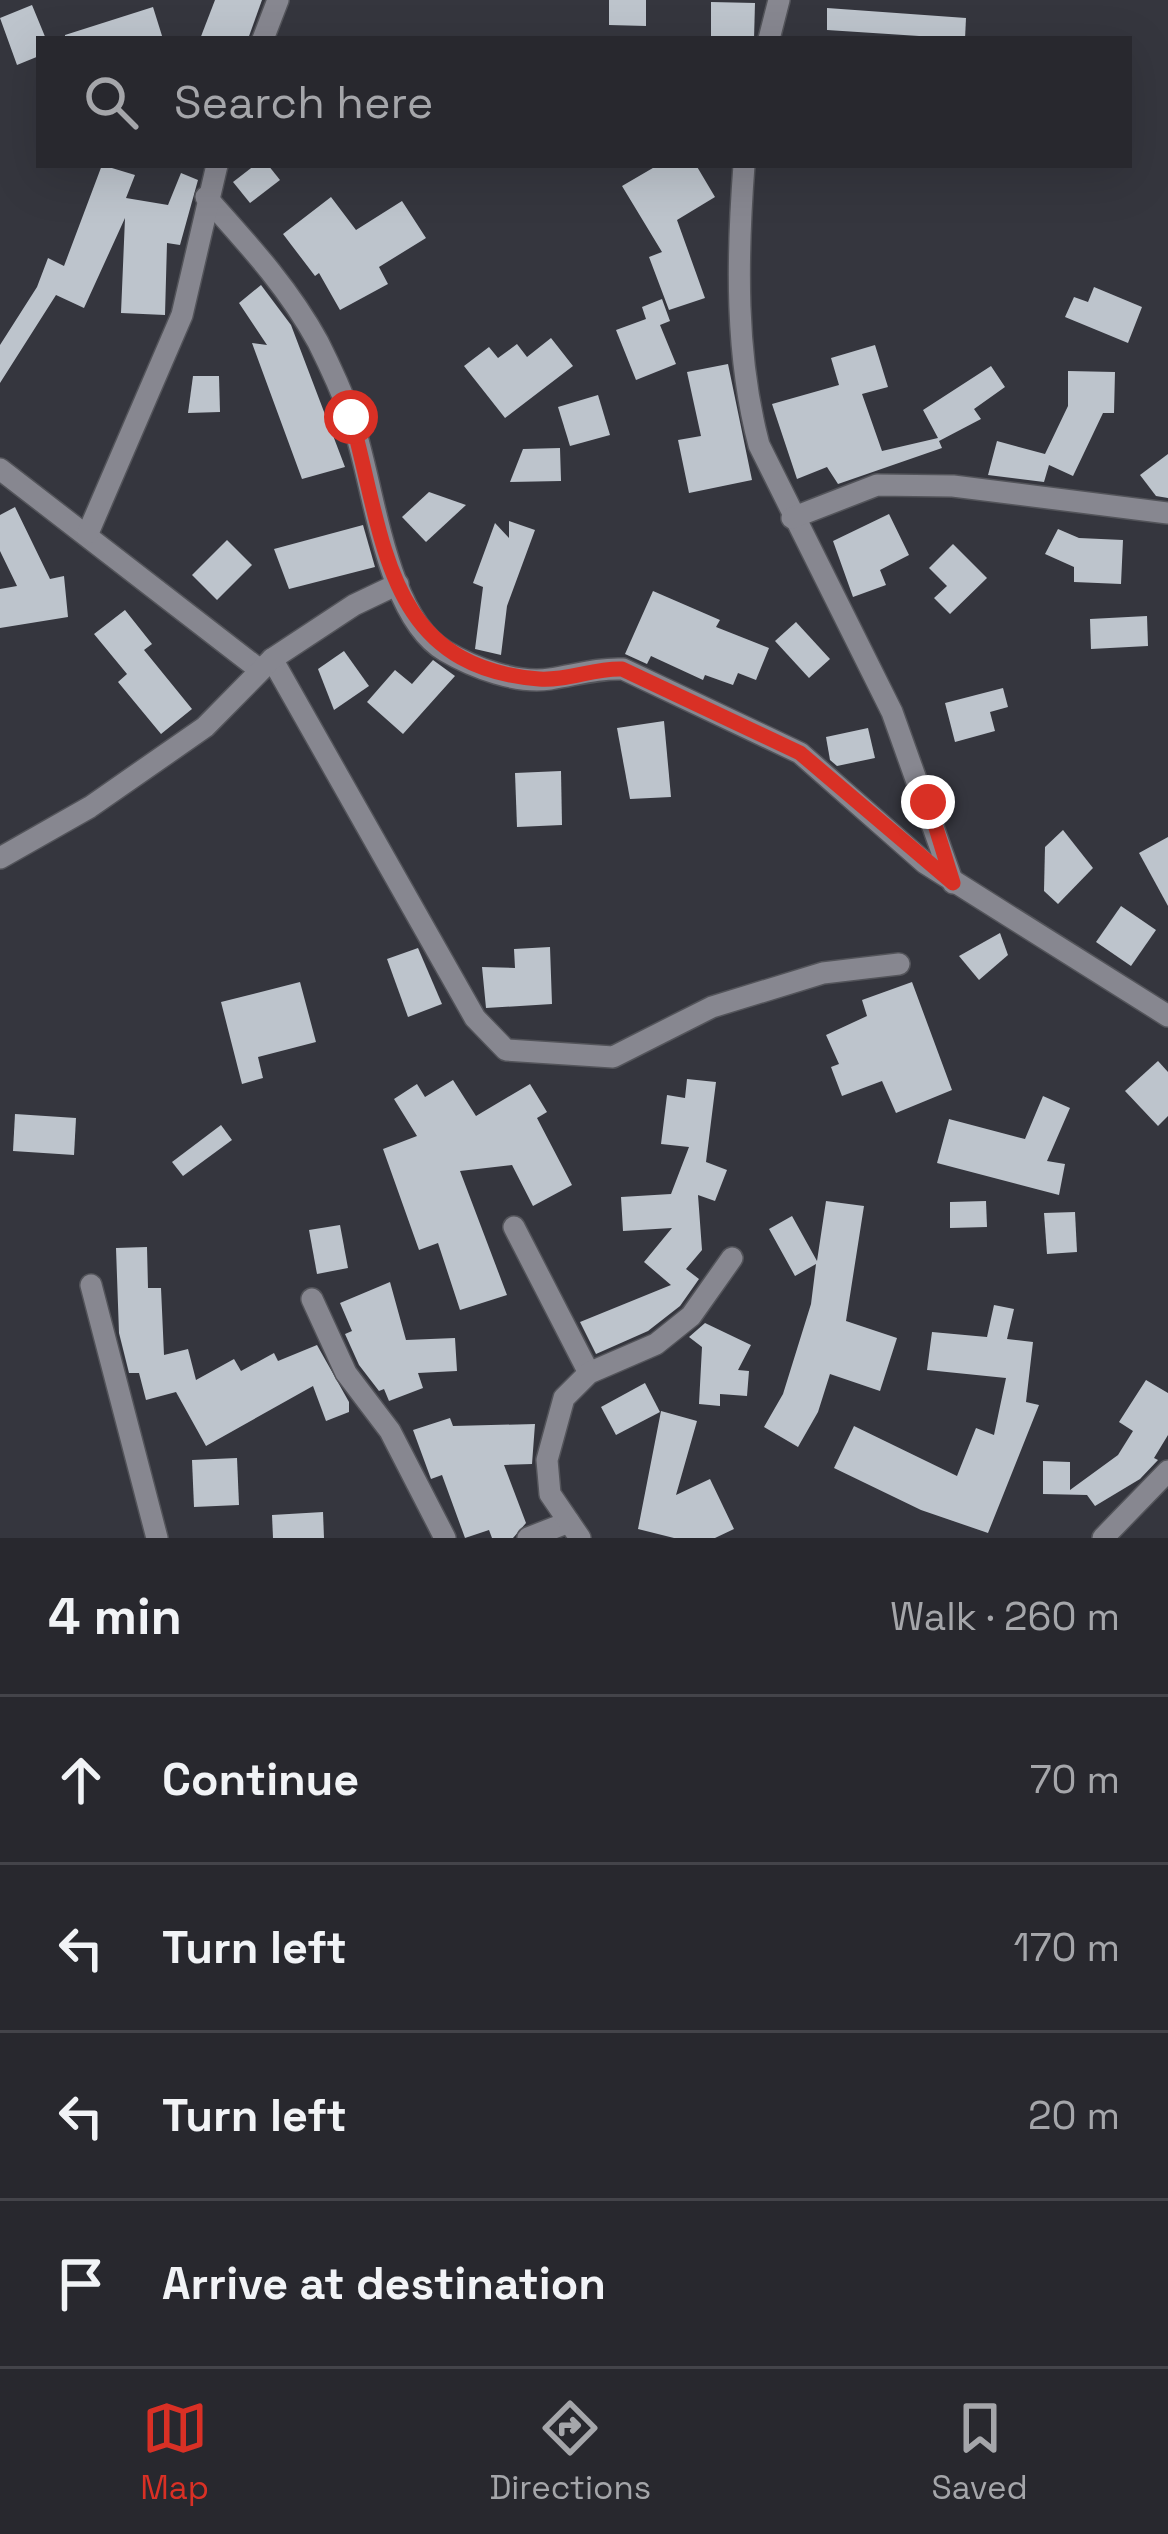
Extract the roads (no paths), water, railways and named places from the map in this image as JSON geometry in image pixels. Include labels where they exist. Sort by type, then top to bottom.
[{"type":"street","points":[[264,36],[278,0]]},
{"type":"street","points":[[770,36],[779,0]]},
{"type":"street","points":[[88,533],[182,315],[206,197],[217,168]]},
{"type":"street","points":[[744,168],[738,254],[749,406],[760,445],[792,518],[892,712],[953,883]]},
{"type":"street","points":[[206,197],[272,270],[319,345],[351,417],[398,584],[417,625],[442,650],[496,674],[546,680],[597,668],[622,669],[800,753],[953,883],[1168,1016]]},
{"type":"street","points":[[0,469],[266,664],[475,1018],[506,1050],[613,1057],[712,1007],[823,973],[899,964]]},
{"type":"street","points":[[792,518],[877,485],[953,486],[1168,513]]},
{"type":"street","points":[[0,858],[90,808],[205,727],[266,664],[354,605],[398,584]]},
{"type":"street","points":[[514,1227],[589,1372]]},
{"type":"street","points":[[528,1538],[574,1530],[550,1494],[548,1460],[564,1398],[589,1372],[656,1344],[691,1316],[732,1258]]},
{"type":"street","points":[[91,1285],[157,1538]]},
{"type":"street","points":[[312,1299],[346,1372],[390,1431],[445,1538]]},
{"type":"street","points":[[1103,1538],[1168,1472]]}]
